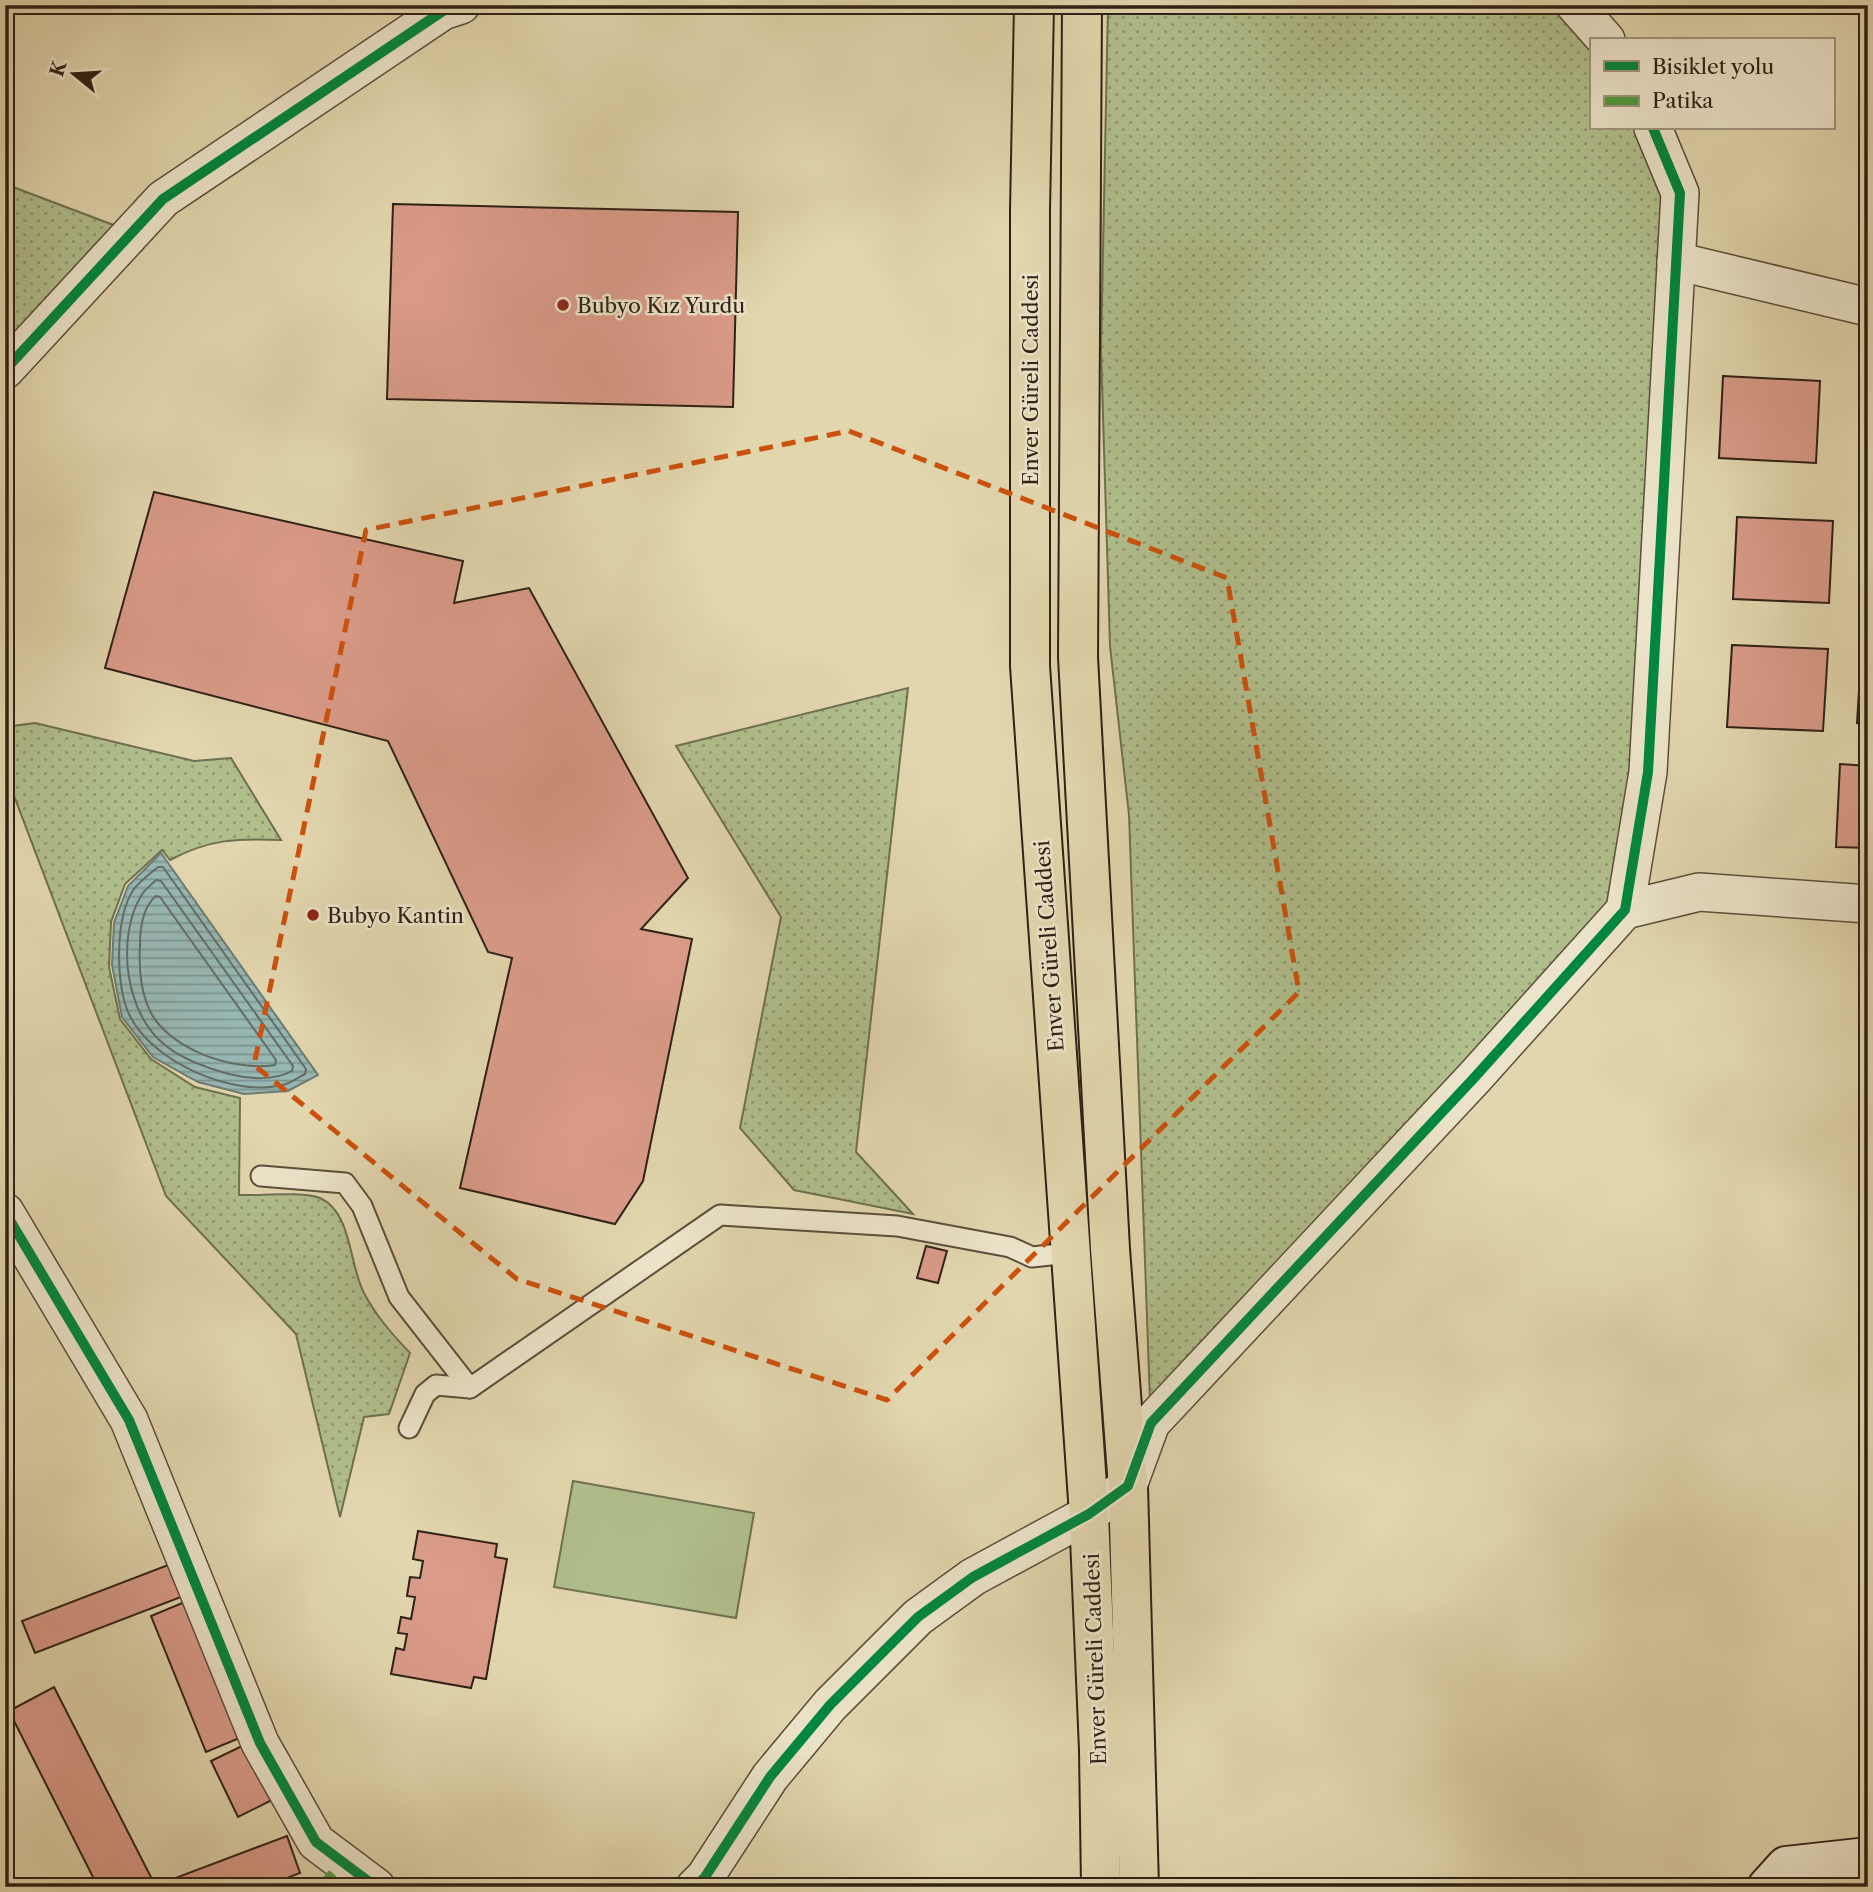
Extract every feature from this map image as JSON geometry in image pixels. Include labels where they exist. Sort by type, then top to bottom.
[{"type":"main road","name":"Enver Güreli Caddesi","points":[[1034,5],[1030,210],[1030,666],[1089,1514],[1099,1750],[1101,1887]]},
{"type":"main road","name":"Enver Güreli Caddesi","points":[[1082,5],[1078,657],[1110,1249],[1128,1486],[1139,1887]]},
{"type":"main road","points":[[1768,1887],[1786,1866],[1868,1857]]},
{"type":"street","points":[[5,370],[163,199],[443,11],[461,5]]},
{"type":"street","points":[[1575,5],[1604,38]]},
{"type":"street","points":[[695,1887],[705,1877],[770,1777],[830,1705],[918,1617],[973,1577],[1089,1514],[1128,1486],[1151,1423],[1474,1078],[1625,910],[1648,772],[1680,193],[1654,130]]},
{"type":"street","points":[[1676,261],[1868,307]]},
{"type":"street","points":[[1625,910],[1699,892],[1868,904]]},
{"type":"street","points":[[5,1212],[129,1420],[260,1744],[316,1842],[376,1887]]},
{"type":"lane","points":[[261,1176],[345,1183],[362,1206],[399,1297],[470,1388]]},
{"type":"lane","points":[[409,1428],[425,1394],[436,1385],[470,1388],[720,1216],[897,1226],[1010,1247],[1032,1257],[1110,1249]]},
{"type":"highlighted area","points":[[849,431],[1227,578],[1299,992],[887,1400],[517,1279],[254,1065],[366,530]]},
{"type":"green space","points":[[1108,5],[1575,5],[1590,38],[1590,130],[1654,130],[1680,193],[1625,910],[1150,1401],[1129,815],[1110,646],[1101,350]]},
{"type":"green space","points":[[5,184],[132,232],[5,366]]},
{"type":"green space","points":[[908,688],[856,1152],[913,1214],[794,1190],[740,1128],[781,917],[676,746]]},
{"type":"green space","points":[[35,723],[194,761],[231,758],[281,840],[224,841],[170,860],[162,850],[125,884],[111,922],[109,967],[120,1019],[151,1059],[195,1087],[240,1098],[239,1195],[303,1195],[320,1198],[330,1205],[344,1227],[364,1293],[385,1324],[410,1353],[389,1414],[364,1417],[340,1517],[296,1334],[166,1196],[5,772],[5,727]]},
{"type":"green space","points":[[573,1481],[754,1513],[736,1618],[554,1587]]},
{"type":"water","points":[[161,853],[318,1075],[288,1091],[244,1094],[198,1082],[153,1057],[122,1017],[112,965],[114,923],[128,886]]},
{"type":"building","name":"Bubyo Kız Yurdu","points":[[393,204],[738,212],[733,407],[387,399]]},
{"type":"building","points":[[1723,376],[1820,381],[1816,463],[1719,458]]},
{"type":"building","points":[[154,492],[463,561],[454,603],[529,588],[688,878],[641,929],[692,939],[643,1181],[615,1224],[460,1188],[512,958],[488,952],[388,741],[105,668]]},
{"type":"building","points":[[1737,517],[1833,521],[1829,603],[1733,599]]},
{"type":"building","points":[[1862,641],[1868,641],[1868,724],[1857,723]]},
{"type":"building","points":[[1732,645],[1828,649],[1823,731],[1727,727]]},
{"type":"building","points":[[1840,764],[1868,766],[1868,848],[1836,847]]},
{"type":"building","points":[[926,1246],[947,1251],[938,1283],[917,1278]]},
{"type":"building","points":[[418,1531],[497,1544],[495,1557],[507,1559],[486,1679],[474,1677],[471,1688],[391,1674],[396,1648],[404,1650],[407,1634],[398,1633],[401,1617],[411,1619],[415,1597],[407,1596],[410,1577],[420,1578],[423,1561],[413,1559]]},
{"type":"building","points":[[168,1565],[181,1597],[35,1653],[22,1621]]},
{"type":"building","points":[[187,1601],[242,1737],[206,1752],[151,1616]]},
{"type":"building","points":[[54,1687],[156,1887],[98,1887],[9,1711]]},
{"type":"building","points":[[244,1745],[272,1800],[238,1817],[211,1761]]},
{"type":"building","points":[[287,1836],[300,1873],[264,1887],[173,1887],[170,1880]]},
{"type":"marked path","points":[[321,1887],[342,1862]]},
{"type":"cycle path","points":[[5,370],[163,199],[443,11],[461,5]]},
{"type":"cycle path","points":[[695,1887],[705,1877],[770,1777],[830,1705],[918,1617],[973,1577],[1089,1514],[1128,1486],[1151,1423],[1474,1078],[1625,910],[1648,772],[1680,193],[1654,130]]},
{"type":"cycle path","points":[[5,1212],[129,1420],[260,1743],[316,1842],[376,1887]]},
{"type":"place","name":"Bubyo Kız Yurdu","points":[[563,305]]},
{"type":"place","name":"Bubyo Kantin","points":[[313,915]]}]
